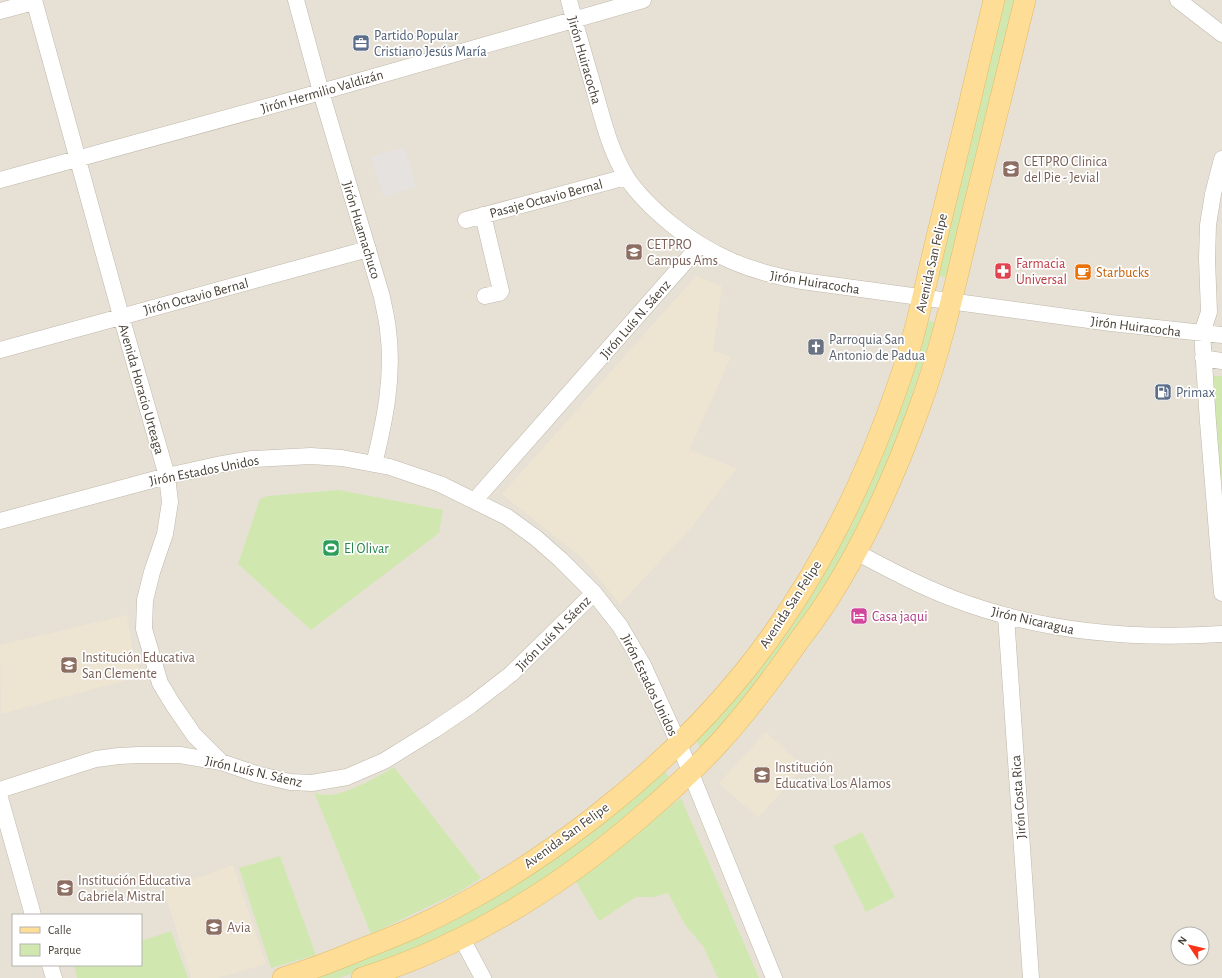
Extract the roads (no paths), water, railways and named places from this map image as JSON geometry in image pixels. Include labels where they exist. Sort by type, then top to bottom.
[{"type":"main road","name":"Avenida San Felipe","points":[[283,978],[340,958],[416,927],[457,906],[531,862],[589,821],[679,744],[746,670],[789,611],[834,533],[859,482],[900,382],[917,323],[994,0]]},
{"type":"main road","name":"Avenida San Felipe","points":[[362,978],[462,939],[512,911],[575,870],[602,850],[690,773],[722,740],[787,658],[838,583],[856,552],[891,480],[910,434],[941,344],[1025,0]]},
{"type":"street","name":"Jirón Huamachuco","points":[[296,0],[321,92],[382,297],[388,330],[390,363],[388,396],[374,464]]},
{"type":"street","name":"Jirón Huiracocha","points":[[569,0],[609,141],[626,177],[649,205],[700,246],[729,260],[763,273],[782,278],[1112,323],[1222,335]]},
{"type":"street","name":"Jirón Hermilio Valdizán","points":[[0,180],[321,92],[643,0]]},
{"type":"street","points":[[1178,0],[1222,34]]},
{"type":"street","points":[[0,11],[34,1]]},
{"type":"street","name":"Avenida Horacio Urteaga","points":[[34,1],[120,316],[167,476],[170,502],[165,534],[152,572],[145,600],[144,629],[160,683],[194,735],[221,762]]},
{"type":"street","points":[[1222,159],[1213,194],[1208,225],[1207,259],[1209,312],[1202,333],[1222,593]]},
{"type":"street","name":"Pasaje Octavio Bernal","points":[[466,220],[626,177]]},
{"type":"street","points":[[483,215],[501,291],[499,293],[484,296]]},
{"type":"street","name":"Jirón Luís N. Sáenz","points":[[475,500],[700,246]]},
{"type":"street","name":"Jirón Octavio Bernal","points":[[0,350],[368,249]]},
{"type":"street","points":[[1203,358],[1222,361]]},
{"type":"street","name":"Jirón Estados Unidos","points":[[0,521],[167,476],[224,464],[252,459],[311,456],[342,458],[390,467],[440,484],[507,517],[536,538],[561,560],[594,593],[620,626],[643,665],[679,744],[774,978]]},
{"type":"street","name":"Jirón Nicaragua","points":[[856,552],[904,578],[954,599],[1006,616],[1050,626],[1093,633],[1137,636],[1222,634]]},
{"type":"street","name":"Jirón Luís N. Sáenz","points":[[0,790],[96,759],[119,756],[180,755],[221,762],[256,774],[290,782],[312,783],[347,778],[384,761],[465,709],[511,674],[594,593]]},
{"type":"street","name":"Jirón Costa Rica","points":[[1006,616],[1031,978]]},
{"type":"street","points":[[0,798],[33,914]]},
{"type":"street","points":[[462,939],[483,978]]},
{"type":"street","points":[[50,966],[54,978]]},
{"type":"place","name":"Partido Popular Cristiano Jesús María","points":[[361,43]]},
{"type":"place","name":"CETPRO Clinica del Pie - Jevial","points":[[1011,169]]},
{"type":"place","name":"CETPRO Campus Ams","points":[[634,252]]},
{"type":"place","name":"Farmacia Universal","points":[[1003,271]]},
{"type":"place","name":"Starbucks","points":[[1083,272]]},
{"type":"place","name":"Parroquia San Antonio de Padua","points":[[816,347]]},
{"type":"place","name":"Primax","points":[[1163,392]]},
{"type":"place","name":"El Olivar","points":[[331,548]]},
{"type":"place","name":"Casa jaqui","points":[[859,616]]},
{"type":"place","name":"Institución Educativa San Clemente","points":[[69,665]]},
{"type":"place","name":"Institución Educativa Los Alamos","points":[[762,775]]},
{"type":"place","name":"Institución Educativa Gabriela Mistral","points":[[65,888]]},
{"type":"place","name":"Avia","points":[[214,927]]}]
